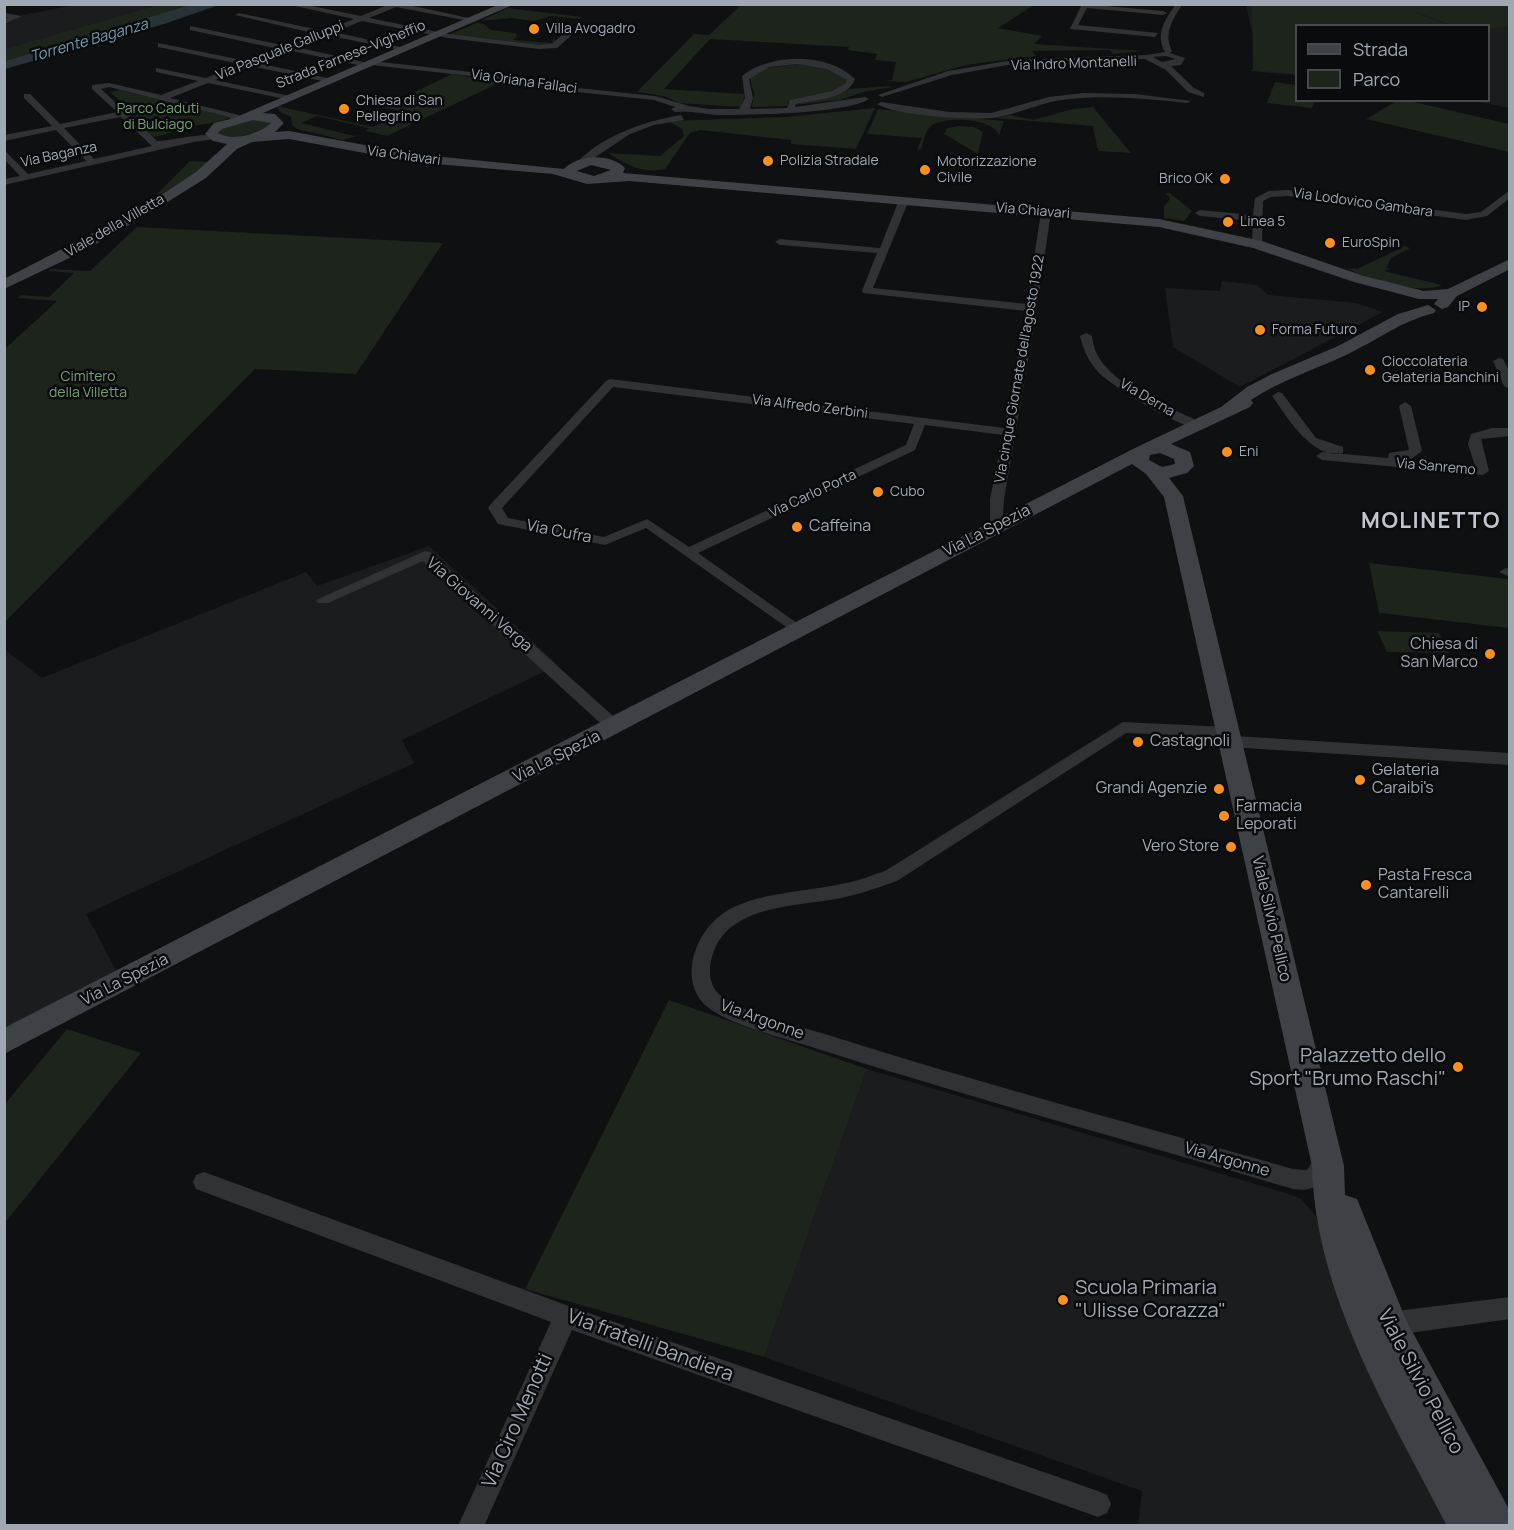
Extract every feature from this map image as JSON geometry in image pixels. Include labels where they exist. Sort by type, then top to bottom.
[{"type":"street","points":[[288,4],[441,34],[547,48],[555,46],[570,33]]},
{"type":"street","points":[[1153,57],[1155,35],[1163,13],[1170,4]]},
{"type":"street","points":[[1174,68],[1181,60],[1170,54],[1165,47],[1165,28],[1180,4]]},
{"type":"street","points":[[397,5],[474,20]]},
{"type":"street","name":"Via Pasquale Galluppi","points":[[162,98],[397,5]]},
{"type":"street","name":"Strada Farnese-Vigheffio","points":[[273,115],[287,98],[474,20],[504,5]]},
{"type":"street","points":[[1155,35],[1073,27],[1085,6],[1163,13]]},
{"type":"street","points":[[4,15],[18,16],[4,22]]},
{"type":"street","points":[[239,15],[405,49]]},
{"type":"street","name":"Via Oriana Fallaci","points":[[193,28],[369,64],[489,76],[519,84],[655,98],[677,109]]},
{"type":"street","points":[[161,45],[329,81]]},
{"type":"street","points":[[1153,57],[1170,54]]},
{"type":"street","points":[[1153,57],[1162,64],[1174,68],[1190,96]]},
{"type":"street","name":"Via Indro Montanelli","points":[[696,113],[788,116],[892,99],[954,78],[1000,67],[1153,57]]},
{"type":"street","name":"Via Indro Montanelli","points":[[879,101],[951,73],[1013,62],[1153,57]]},
{"type":"street","points":[[745,112],[749,98],[745,78],[759,67],[786,63],[819,64],[837,69],[851,79],[849,85],[835,93],[793,102],[790,110]]},
{"type":"street","points":[[159,70],[287,98]]},
{"type":"street","points":[[156,147],[95,89],[99,85],[232,115],[236,119]]},
{"type":"street","points":[[27,96],[93,163]]},
{"type":"street","points":[[656,122],[677,109],[696,113],[790,110],[865,99],[977,116],[994,116],[1049,99],[1083,96],[1190,96],[1206,99]]},
{"type":"street","points":[[677,109],[681,118]]},
{"type":"street","points":[[577,167],[627,132],[656,122],[696,113]]},
{"type":"street","points":[[4,138],[122,114]]},
{"type":"street","points":[[249,138],[272,129],[273,115]]},
{"type":"street","name":"Via Baganza","points":[[4,182],[156,147],[219,142],[236,119],[273,115]]},
{"type":"street","name":"Via Chiavari","points":[[273,115],[283,129],[305,137]]},
{"type":"street","name":"Via Chiavari","points":[[249,138],[276,134],[305,137],[396,156],[554,170],[597,161],[634,173],[699,183]]},
{"type":"street","name":"Viale della Villetta","points":[[4,285],[75,249],[202,175],[219,142],[233,145],[249,138]]},
{"type":"street","points":[[170,145],[206,142],[218,144],[219,142]]},
{"type":"street","points":[[600,179],[618,170],[615,165],[603,157],[603,148]]},
{"type":"street","points":[[4,153],[26,177]]},
{"type":"street","name":"Via Chiavari","points":[[577,167],[600,179],[629,177],[1159,223],[1257,244],[1431,304]]},
{"type":"street","name":"Via Lodovico Gambara","points":[[1257,244],[1258,199],[1275,193],[1466,217],[1484,214],[1508,195]]},
{"type":"street","points":[[904,200],[867,291],[1032,308]]},
{"type":"street","name":"Via cinque Giornate dell'agosto 1922","points":[[997,525],[997,499],[1032,308],[1046,212]]},
{"type":"street","points":[[1200,213],[1257,218]]},
{"type":"street","points":[[780,242],[884,251]]},
{"type":"street","name":"Via La Spezia","points":[[4,1042],[615,727],[997,525],[1108,470],[1149,459],[1195,426],[1273,389],[1389,324],[1509,263]]},
{"type":"street","name":"Via Chiavari","points":[[1359,279],[1407,303]]},
{"type":"street","name":"Via La Spezia","points":[[1389,324],[1406,311],[1410,296],[1431,304]]},
{"type":"street","name":"Via Derna","points":[[1086,336],[1091,357],[1108,373],[1130,390],[1195,426]]},
{"type":"street","points":[[1499,361],[1509,386]]},
{"type":"street","name":"Via Alfredo Zerbini","points":[[610,383],[1009,432]]},
{"type":"street","name":"Via Cufra","points":[[610,383],[495,507],[503,521],[605,542],[647,523],[799,631]]},
{"type":"street","name":"Via Sanremo","points":[[1278,396],[1312,441],[1324,447],[1354,455]]},
{"type":"street","points":[[1402,460],[1416,451],[1405,406]]},
{"type":"street","name":"Via Carlo Porta","points":[[689,552],[911,447],[921,421]]},
{"type":"street","points":[[1173,496],[1184,464],[1190,431],[1195,426]]},
{"type":"street","name":"Via Sanremo","points":[[1322,456],[1354,455],[1483,471],[1474,444],[1475,437],[1492,432],[1509,432]]},
{"type":"street","name":"Via La Spezia","points":[[1149,459],[1166,472],[1184,464]]},
{"type":"street","name":"Viale Silvio Pellico","points":[[1149,459],[1173,496],[1326,1159],[1332,1213],[1347,1274],[1371,1338],[1468,1526]]},
{"type":"street","name":"Via Giovanni Verga","points":[[323,600],[425,555],[615,727]]},
{"type":"street","name":"Via Argonne","points":[[1332,1213],[1319,1193],[1293,1179],[858,1053],[730,1012],[712,1002],[705,992],[700,974],[702,958],[712,935],[729,918],[748,910],[857,888],[891,876],[1123,727],[1509,759]]},
{"type":"street","name":"Viale Silvio Pellico","points":[[1326,1159],[1342,1197],[1365,1270],[1388,1323],[1497,1526]]},
{"type":"street","name":"Via Argonne","points":[[1293,1179],[1309,1180],[1320,1173],[1326,1159]]},
{"type":"street","name":"Via fratelli Bandiera","points":[[204,1182],[566,1316],[1098,1504]]},
{"type":"street","points":[[1388,1323],[1509,1308]]},
{"type":"street","name":"Via Ciro Menotti","points":[[471,1526],[566,1316]]},
{"type":"shaded area","points":[[1503,4],[1509,6],[1509,108],[1481,102],[1490,102],[1490,24],[1295,24],[1295,75],[1249,71],[1258,67],[1259,63],[1246,5]]},
{"type":"shaded area","points":[[74,5],[157,5],[5,49],[5,24],[23,15]]},
{"type":"shaded area","name":"Forma Futuro","points":[[1222,281],[1257,285],[1268,295],[1357,303],[1383,312],[1240,387],[1173,347],[1165,288],[1220,291]]},
{"type":"shaded area","points":[[429,546],[558,665],[402,740],[414,763],[86,914],[125,987],[5,1050],[4,649],[42,678],[306,572],[317,586]]},
{"type":"shaded area","name":"Scuola Primaria \"Ulisse Corazza\"","points":[[867,1069],[1301,1199],[1316,1216],[1326,1256],[1451,1525],[1138,1525],[1142,1491],[764,1357]]},
{"type":"green space","points":[[157,5],[193,5],[5,61],[4,49]]},
{"type":"green space","points":[[741,5],[1034,5],[998,28],[1042,36],[1034,44],[1143,51],[1113,54],[1110,50],[1032,51],[1036,56],[966,65],[906,82],[885,81],[892,80],[896,62],[875,60],[877,54],[848,50],[849,47],[710,39],[664,89],[745,94],[741,107],[679,103],[664,96],[637,92],[694,34],[709,35]]},
{"type":"green space","points":[[1252,5],[1508,5],[1509,26],[1490,29],[1490,24],[1448,24],[1417,12],[1414,12],[1444,24],[1295,24],[1295,74],[1253,70]]},
{"type":"green space","points":[[508,8],[582,17],[579,19],[550,16],[534,21],[511,18],[480,21]]},
{"type":"green space","points":[[476,23],[484,24],[491,30],[515,33],[518,36],[513,40],[552,43],[553,39],[558,41],[550,47],[448,35]]},
{"type":"green space","points":[[800,64],[831,69],[847,80],[837,90],[789,101],[787,106],[752,107],[754,94],[750,78],[765,68]]},
{"type":"green space","points":[[452,74],[501,82],[387,136],[366,131],[369,128],[317,116],[301,123],[354,136],[360,135],[343,140],[297,129],[292,125],[291,117],[280,112],[277,106],[373,127],[405,113],[384,107]]},
{"type":"green space","points":[[1275,82],[1295,85],[1295,102],[1315,102],[1312,108],[1267,103]]},
{"type":"green space","points":[[892,87],[863,92],[840,100],[794,105],[849,89]]},
{"type":"green space","name":"Parco Caduti di Bulciago","points":[[119,90],[230,115],[229,118],[218,122],[151,137],[120,106],[116,106],[122,103],[110,92]]},
{"type":"green space","points":[[1395,102],[1414,102],[1509,124],[1509,152],[1366,119]]},
{"type":"green space","points":[[1093,107],[1131,153],[1098,151],[1093,126],[994,118],[1011,115],[1033,120],[1073,109]]},
{"type":"green space","points":[[875,108],[856,149],[791,144],[791,140],[700,130],[690,133],[665,169],[642,169],[628,165],[608,153],[660,156],[684,136],[682,129],[668,121],[785,117]]},
{"type":"green space","points":[[878,109],[1004,121],[999,136],[988,125],[979,122],[956,120],[936,123],[928,129],[921,149],[917,150],[922,138],[867,134]]},
{"type":"green space","points":[[247,119],[271,122],[270,125],[244,136],[231,137],[219,133],[220,129]]},
{"type":"green space","points":[[974,127],[983,132],[978,154],[944,134],[947,128]]},
{"type":"green space","points":[[190,161],[209,162],[201,171],[147,204]]},
{"type":"green space","points":[[1165,193],[1170,193],[1192,211],[1184,221],[1164,218],[1164,206],[1170,199]]},
{"type":"green space","name":"Cimitero della Villetta","points":[[137,227],[443,243],[356,374],[255,369],[5,622],[5,349],[57,301],[18,298],[21,295],[49,297],[74,273],[48,271],[51,269],[90,271]]},
{"type":"green space","points":[[1405,246],[1410,248],[1391,258],[1386,268],[1391,269],[1384,271],[1442,285],[1421,288],[1394,285],[1347,268],[1357,269]]},
{"type":"green space","points":[[1369,563],[1509,579],[1509,628],[1379,613]]},
{"type":"green space","points":[[1377,631],[1439,633],[1450,653],[1387,652]]},
{"type":"green space","points":[[669,1000],[867,1069],[764,1357],[525,1289]]},
{"type":"green space","points":[[67,1029],[141,1053],[5,1223],[5,1104]]},
{"type":"water","name":"Torrente Baganza","points":[[193,4],[219,5],[164,24],[5,69],[5,61]]},
{"type":"place","name":"Villa Avogadro","points":[[534,29]]},
{"type":"place","name":"Chiesa di San Pellegrino","points":[[344,109]]},
{"type":"place","name":"Polizia Stradale","points":[[768,161]]},
{"type":"place","name":"Motorizzazione Civile","points":[[925,170]]},
{"type":"place","name":"Brico OK","points":[[1225,179]]},
{"type":"place","name":"Linea 5","points":[[1228,222]]},
{"type":"place","name":"EuroSpin","points":[[1330,243]]},
{"type":"place","name":"IP","points":[[1482,307]]},
{"type":"place","name":"Forma Futuro","points":[[1260,330]]},
{"type":"place","name":"Cioccolateria Gelateria Banchini","points":[[1370,370]]},
{"type":"place","name":"Eni","points":[[1227,452]]},
{"type":"place","name":"Cubo","points":[[878,492]]},
{"type":"place","name":"Caffeina","points":[[797,527]]},
{"type":"place","name":"Chiesa di San Marco","points":[[1490,654]]},
{"type":"place","name":"Castagnoli","points":[[1138,742]]},
{"type":"place","name":"Gelateria Caraibi's","points":[[1360,780]]},
{"type":"place","name":"Grandi Agenzie","points":[[1219,789]]},
{"type":"place","name":"Farmacia Leporati","points":[[1224,816]]},
{"type":"place","name":"Vero Store","points":[[1231,847]]},
{"type":"place","name":"Pasta Fresca Cantarelli","points":[[1366,885]]},
{"type":"place","name":"Palazzetto dello Sport \"Brumo Raschi\"","points":[[1458,1067]]},
{"type":"place","name":"Scuola Primaria \"Ulisse Corazza\"","points":[[1063,1300]]},
{"type":"district","name":"MOLINETTO","points":[[1431,522]]}]
